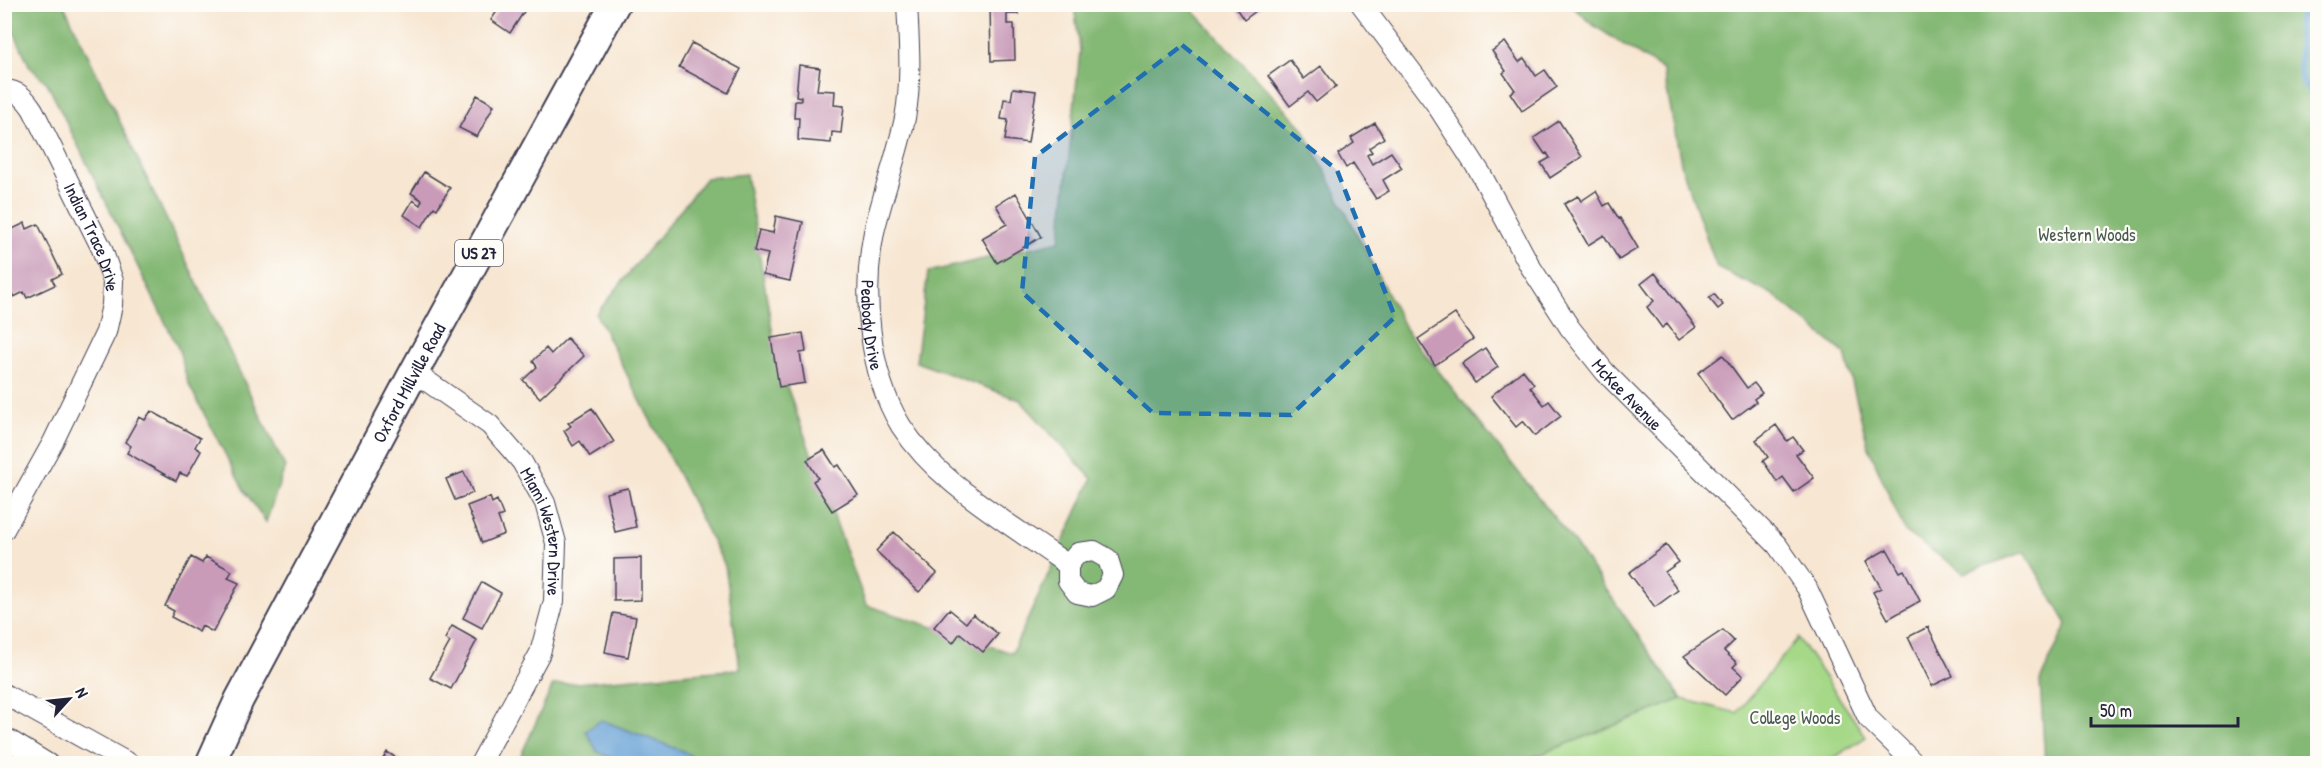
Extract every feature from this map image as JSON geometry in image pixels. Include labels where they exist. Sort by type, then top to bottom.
[{"type":"highway","name":"Oxford Millville Road","points":[[210,764],[239,700],[414,372],[615,4]]},
{"type":"street","name":"McKee Avenue","points":[[1361,4],[1436,104],[1481,174],[1530,266],[1569,328],[1605,372],[1777,545],[1807,588],[1868,718],[1915,764]]},
{"type":"street","name":"Peabody Drive","points":[[902,5],[911,64],[905,118],[874,233],[866,289],[870,334],[883,386],[901,426],[952,483],[1068,565]]},
{"type":"street","name":"Indian Trace Drive","points":[[4,90],[12,90],[25,98],[33,110],[102,249],[113,281],[112,305],[106,332],[53,442],[4,530]]},
{"type":"street","name":"Miami Western Drive","points":[[414,372],[490,425],[522,462],[545,503],[556,543],[554,601],[540,653],[480,764]]},
{"type":"street","points":[[4,694],[130,764]]},
{"type":"street","points":[[4,737],[48,764]]},
{"type":"highlighted area","points":[[1182,45],[1337,170],[1395,317],[1291,415],[1153,413],[1022,292],[1035,157]]},
{"type":"green space","points":[[4,5],[64,5],[285,467],[266,522],[244,490],[188,383],[179,350],[47,83],[30,67]]},
{"type":"green space","points":[[1074,5],[1188,5],[1303,128],[1406,330],[1572,540],[1682,699],[1518,763],[517,764],[553,685],[740,669],[725,566],[596,314],[706,178],[746,174],[777,359],[866,605],[1012,653],[1092,479],[1020,400],[916,362],[928,272],[1060,241],[1080,51]]},
{"type":"green space","name":"Western Woods","points":[[1571,5],[2317,5],[2317,763],[2045,763],[2040,681],[2067,624],[2025,552],[1964,573],[1905,532],[1868,446],[1845,354],[1772,294],[1717,268],[1682,168],[1663,70],[1593,25]]},
{"type":"green space","name":"College Woods","points":[[1798,638],[1866,737],[1826,763],[1518,763],[1682,699],[1737,713]]},
{"type":"water","points":[[601,720],[685,752],[701,763],[620,763],[597,751],[586,731]]},
{"type":"building","points":[[502,4],[529,4],[510,33],[491,20]]},
{"type":"building","points":[[990,4],[1017,4],[1018,14],[1007,14],[1007,24],[1014,24],[1015,60],[991,61]]},
{"type":"building","points":[[1233,4],[1265,4],[1244,20]]},
{"type":"building","points":[[1505,42],[1519,62],[1524,58],[1536,76],[1545,70],[1557,87],[1522,111],[1510,93],[1515,90],[1503,73],[1506,71],[1492,51]]},
{"type":"building","points":[[692,43],[741,69],[728,93],[679,67]]},
{"type":"building","points":[[1290,60],[1304,79],[1321,66],[1336,86],[1316,102],[1308,92],[1290,106],[1268,76]]},
{"type":"building","points":[[799,65],[820,68],[817,90],[835,91],[834,105],[844,106],[841,133],[832,132],[831,143],[798,140],[799,118],[794,118],[795,101],[801,101],[801,97],[796,96]]},
{"type":"building","points":[[1013,88],[1036,91],[1028,143],[1005,140],[1008,120],[1001,119],[1004,99],[1011,100]]},
{"type":"building","points":[[477,95],[494,105],[477,137],[459,128]]},
{"type":"building","points":[[1559,121],[1582,157],[1550,178],[1541,163],[1550,158],[1534,138]]},
{"type":"building","points":[[1375,123],[1384,138],[1369,148],[1372,152],[1367,155],[1372,164],[1391,152],[1402,168],[1383,180],[1389,191],[1376,199],[1353,163],[1346,168],[1338,154],[1354,143],[1351,138]]},
{"type":"building","points":[[424,172],[450,188],[437,209],[434,207],[422,227],[404,215],[413,200],[420,205],[422,200],[411,193]]},
{"type":"building","points":[[1596,191],[1604,206],[1609,203],[1638,248],[1619,260],[1604,235],[1588,245],[1564,204],[1578,196],[1581,201]]},
{"type":"building","points":[[1016,193],[1041,237],[997,263],[982,238],[1007,224],[996,205]]},
{"type":"building","points":[[776,216],[803,222],[790,281],[763,275],[768,254],[754,251],[759,230],[773,233]]},
{"type":"building","points":[[25,223],[27,229],[38,224],[62,274],[52,279],[55,285],[27,298],[24,292],[14,297],[4,279],[4,233]]},
{"type":"building","points":[[1655,273],[1696,327],[1679,340],[1667,324],[1662,328],[1647,307],[1654,301],[1641,284]]},
{"type":"building","points":[[1714,294],[1723,305],[1718,309],[1709,298]]},
{"type":"building","points":[[1455,314],[1473,339],[1435,365],[1418,339]]},
{"type":"building","points":[[803,333],[806,352],[800,353],[805,383],[779,387],[771,338]]},
{"type":"building","points":[[567,338],[584,356],[540,398],[523,380],[537,367],[533,361],[546,348],[551,354]]},
{"type":"building","points":[[1485,348],[1498,367],[1475,383],[1462,364]]},
{"type":"building","points":[[1723,355],[1747,388],[1754,383],[1762,393],[1754,399],[1756,402],[1732,420],[1698,373]]},
{"type":"building","points":[[1523,370],[1534,384],[1530,387],[1544,405],[1549,401],[1561,416],[1535,436],[1523,421],[1516,427],[1491,396]]},
{"type":"building","points":[[592,408],[614,442],[590,457],[580,441],[573,446],[564,431],[571,426],[568,423]]},
{"type":"building","points":[[151,411],[200,438],[195,447],[201,451],[187,476],[180,473],[176,481],[127,453],[131,446],[125,442],[139,417],[145,420]]},
{"type":"building","points":[[1776,425],[1787,441],[1793,437],[1803,450],[1796,454],[1814,478],[1794,492],[1783,477],[1777,482],[1763,461],[1768,457],[1756,440]]},
{"type":"building","points":[[824,450],[835,467],[839,465],[858,495],[832,511],[813,481],[818,478],[807,460]]},
{"type":"building","points":[[464,472],[473,493],[455,500],[446,479]]},
{"type":"building","points":[[628,488],[636,527],[615,532],[606,493]]},
{"type":"building","points":[[490,497],[492,503],[497,500],[503,515],[498,517],[504,534],[482,543],[467,506]]},
{"type":"building","points":[[894,532],[937,573],[919,592],[876,551]]},
{"type":"building","points":[[1666,545],[1679,562],[1665,572],[1678,590],[1655,607],[1629,573]]},
{"type":"building","points":[[1887,549],[1900,572],[1904,570],[1920,601],[1888,619],[1873,592],[1881,588],[1866,561]]},
{"type":"building","points":[[191,557],[202,563],[206,557],[232,571],[228,578],[239,583],[213,632],[202,626],[199,632],[171,617],[174,611],[165,606]]},
{"type":"building","points":[[641,558],[641,600],[614,601],[614,559]]},
{"type":"building","points":[[482,582],[501,593],[482,628],[463,618]]},
{"type":"building","points":[[949,609],[966,623],[973,614],[998,634],[983,652],[960,633],[953,643],[934,627]]},
{"type":"building","points":[[613,613],[636,617],[628,657],[605,652]]},
{"type":"building","points":[[452,626],[477,640],[451,689],[430,678],[450,642],[445,639]]},
{"type":"building","points":[[1928,627],[1953,676],[1932,686],[1908,637]]},
{"type":"building","points":[[1723,630],[1734,641],[1724,651],[1737,663],[1733,667],[1743,676],[1725,695],[1684,656]]},
{"type":"building","points":[[387,752],[406,764],[380,764]]},
{"type":"waterway","points":[[2309,4],[2299,19],[2301,81],[2318,101]]}]
